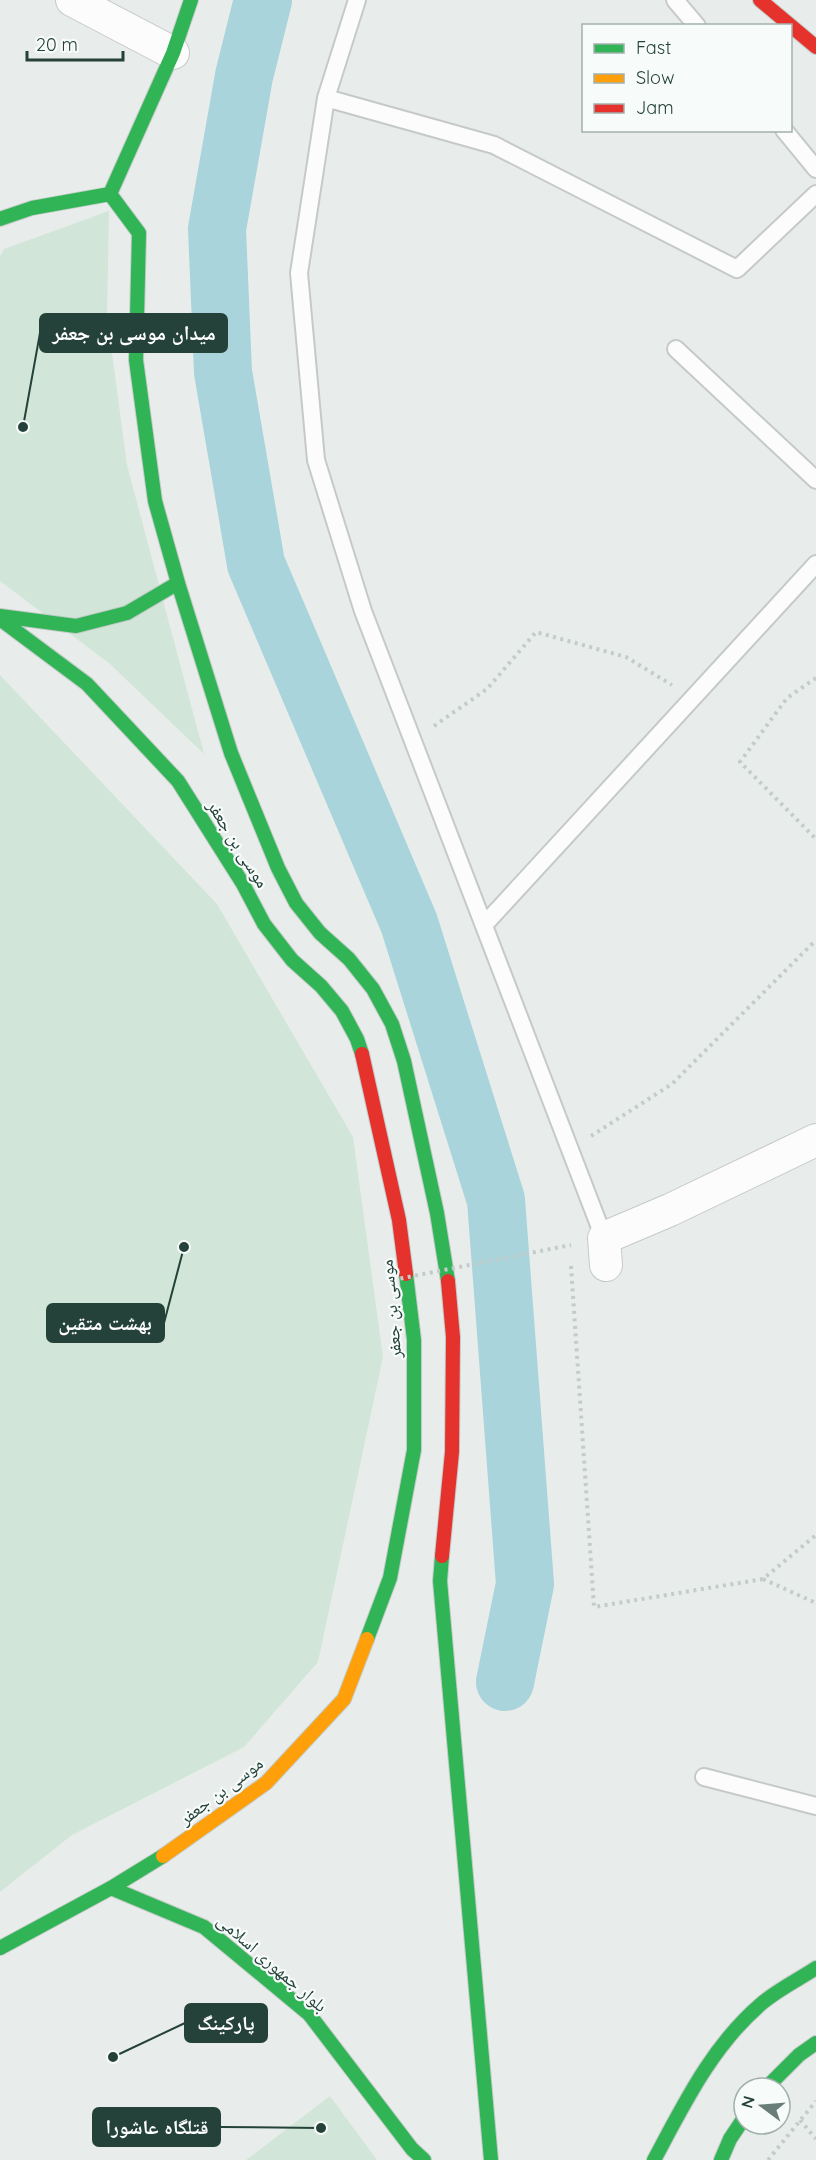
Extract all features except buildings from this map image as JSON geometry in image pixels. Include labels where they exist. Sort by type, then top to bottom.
[{"type":"street","points":[[72,0],[173,53]]},
{"type":"street","points":[[0,219],[32,208],[110,194],[173,53],[190,0]]},
{"type":"street","points":[[760,0],[789,24]]},
{"type":"street","points":[[792,27],[816,47]]},
{"type":"street","name":"موسی بن جعفر","points":[[110,194],[139,233],[136,360],[155,501],[231,753],[278,868],[296,903],[320,933],[349,959],[374,989],[392,1023],[404,1061],[437,1213],[446,1265],[453,1337],[452,1452],[440,1581],[491,2160]]},
{"type":"street","points":[[0,617],[76,626],[127,613],[178,583]]},
{"type":"street","name":"موسی بن جعفر","points":[[0,617],[87,684],[178,781],[243,884],[264,924],[292,960],[321,986],[342,1011],[357,1039],[367,1071],[399,1220],[414,1340],[414,1450],[390,1578],[345,1699],[266,1783],[175,1848],[111,1888],[0,1948]]},
{"type":"street","points":[[605,1251],[670,1210],[816,1140]]},
{"type":"street","name":"بلوار جمهوری اسلامی","points":[[111,1888],[204,1927],[309,2014],[412,2149],[424,2160]]},
{"type":"street","points":[[654,2160],[686,2100],[718,2048],[762,2003],[816,1968]]},
{"type":"street","points":[[778,2076],[799,2055],[816,2043]]},
{"type":"street","points":[[720,2160],[732,2136]]},
{"type":"lane","points":[[357,0],[326,98],[299,273],[316,460],[363,611],[570,1149],[605,1251]]},
{"type":"lane","points":[[675,0],[694,24]]},
{"type":"lane","points":[[326,98],[494,145],[737,269],[812,205]]},
{"type":"lane","points":[[786,132],[816,169]]},
{"type":"lane","points":[[676,349],[816,480]]},
{"type":"lane","points":[[484,925],[816,564]]},
{"type":"lane","points":[[704,1777],[816,1806]]},
{"type":"path","points":[[413,741],[486,689],[536,632],[626,657],[693,698]]},
{"type":"path","points":[[816,678],[787,698],[741,762],[816,840]]},
{"type":"path","points":[[570,1149],[672,1084],[816,940]]},
{"type":"path","points":[[393,1280],[571,1245]]},
{"type":"path","points":[[572,1277],[594,1607],[763,1579],[816,1535]]},
{"type":"path","points":[[763,1579],[816,1603]]},
{"type":"path","points":[[768,2160],[816,2101]]},
{"type":"path","points":[[800,2120],[816,2139]]},
{"type":"green space","points":[[109,211],[107,316],[127,465],[204,754],[110,664],[0,581],[0,256],[4,249]]},
{"type":"green space","points":[[0,675],[217,904],[353,1137],[383,1357],[318,1662],[244,1747],[72,1835],[0,1892]]},
{"type":"green space","points":[[330,2096],[377,2160],[246,2160]]},
{"type":"waterway","points":[[263,0],[244,76],[217,229],[223,372],[256,564],[409,923],[496,1200],[525,1584],[505,1682]]},
{"type":"traffic: fast","points":[[110,194],[173,53],[191,0]]},
{"type":"traffic: fast","points":[[0,219],[32,208],[110,194]]},
{"type":"traffic: fast","points":[[0,616],[76,626],[127,613],[178,583],[155,501],[136,360],[139,233],[110,194]]},
{"type":"traffic: fast","points":[[178,583],[231,753],[278,868],[296,903],[320,933],[349,959],[373,989],[392,1024],[404,1061],[437,1213],[448,1281]]},
{"type":"traffic: fast","points":[[0,619],[87,684],[178,781],[243,884],[264,924],[292,960],[321,986],[342,1011],[362,1054]]},
{"type":"traffic: fast","points":[[367,1639],[390,1578],[414,1450],[414,1340],[406,1274]]},
{"type":"traffic: fast","points":[[442,1556],[440,1581],[491,2160]]},
{"type":"traffic: fast","points":[[0,1948],[111,1888],[163,1856]]},
{"type":"traffic: fast","points":[[111,1888],[204,1927],[309,2014],[412,2149],[424,2160]]},
{"type":"traffic: fast","points":[[654,2160],[700,2077],[728,2038],[767,1999],[816,1968]]},
{"type":"traffic: fast","points":[[778,2076],[799,2055],[816,2043]]},
{"type":"traffic: fast","points":[[721,2160],[732,2136]]},
{"type":"traffic: slow","points":[[163,1856],[266,1783],[344,1699],[367,1639]]},
{"type":"traffic: jam","points":[[760,0],[789,24]]},
{"type":"traffic: jam","points":[[792,27],[816,47]]},
{"type":"traffic: jam","points":[[362,1054],[399,1220],[406,1274]]},
{"type":"traffic: jam","points":[[442,1556],[452,1452],[453,1337],[448,1281]]},
{"type":"place","name":"میدان موسی بن جعفر","points":[[23,427]]},
{"type":"place","name":"بهشت متقین","points":[[184,1247]]},
{"type":"place","name":"پارکینگ","points":[[113,2057]]},
{"type":"place","name":"قتلگاه عاشورا","points":[[321,2128]]}]
